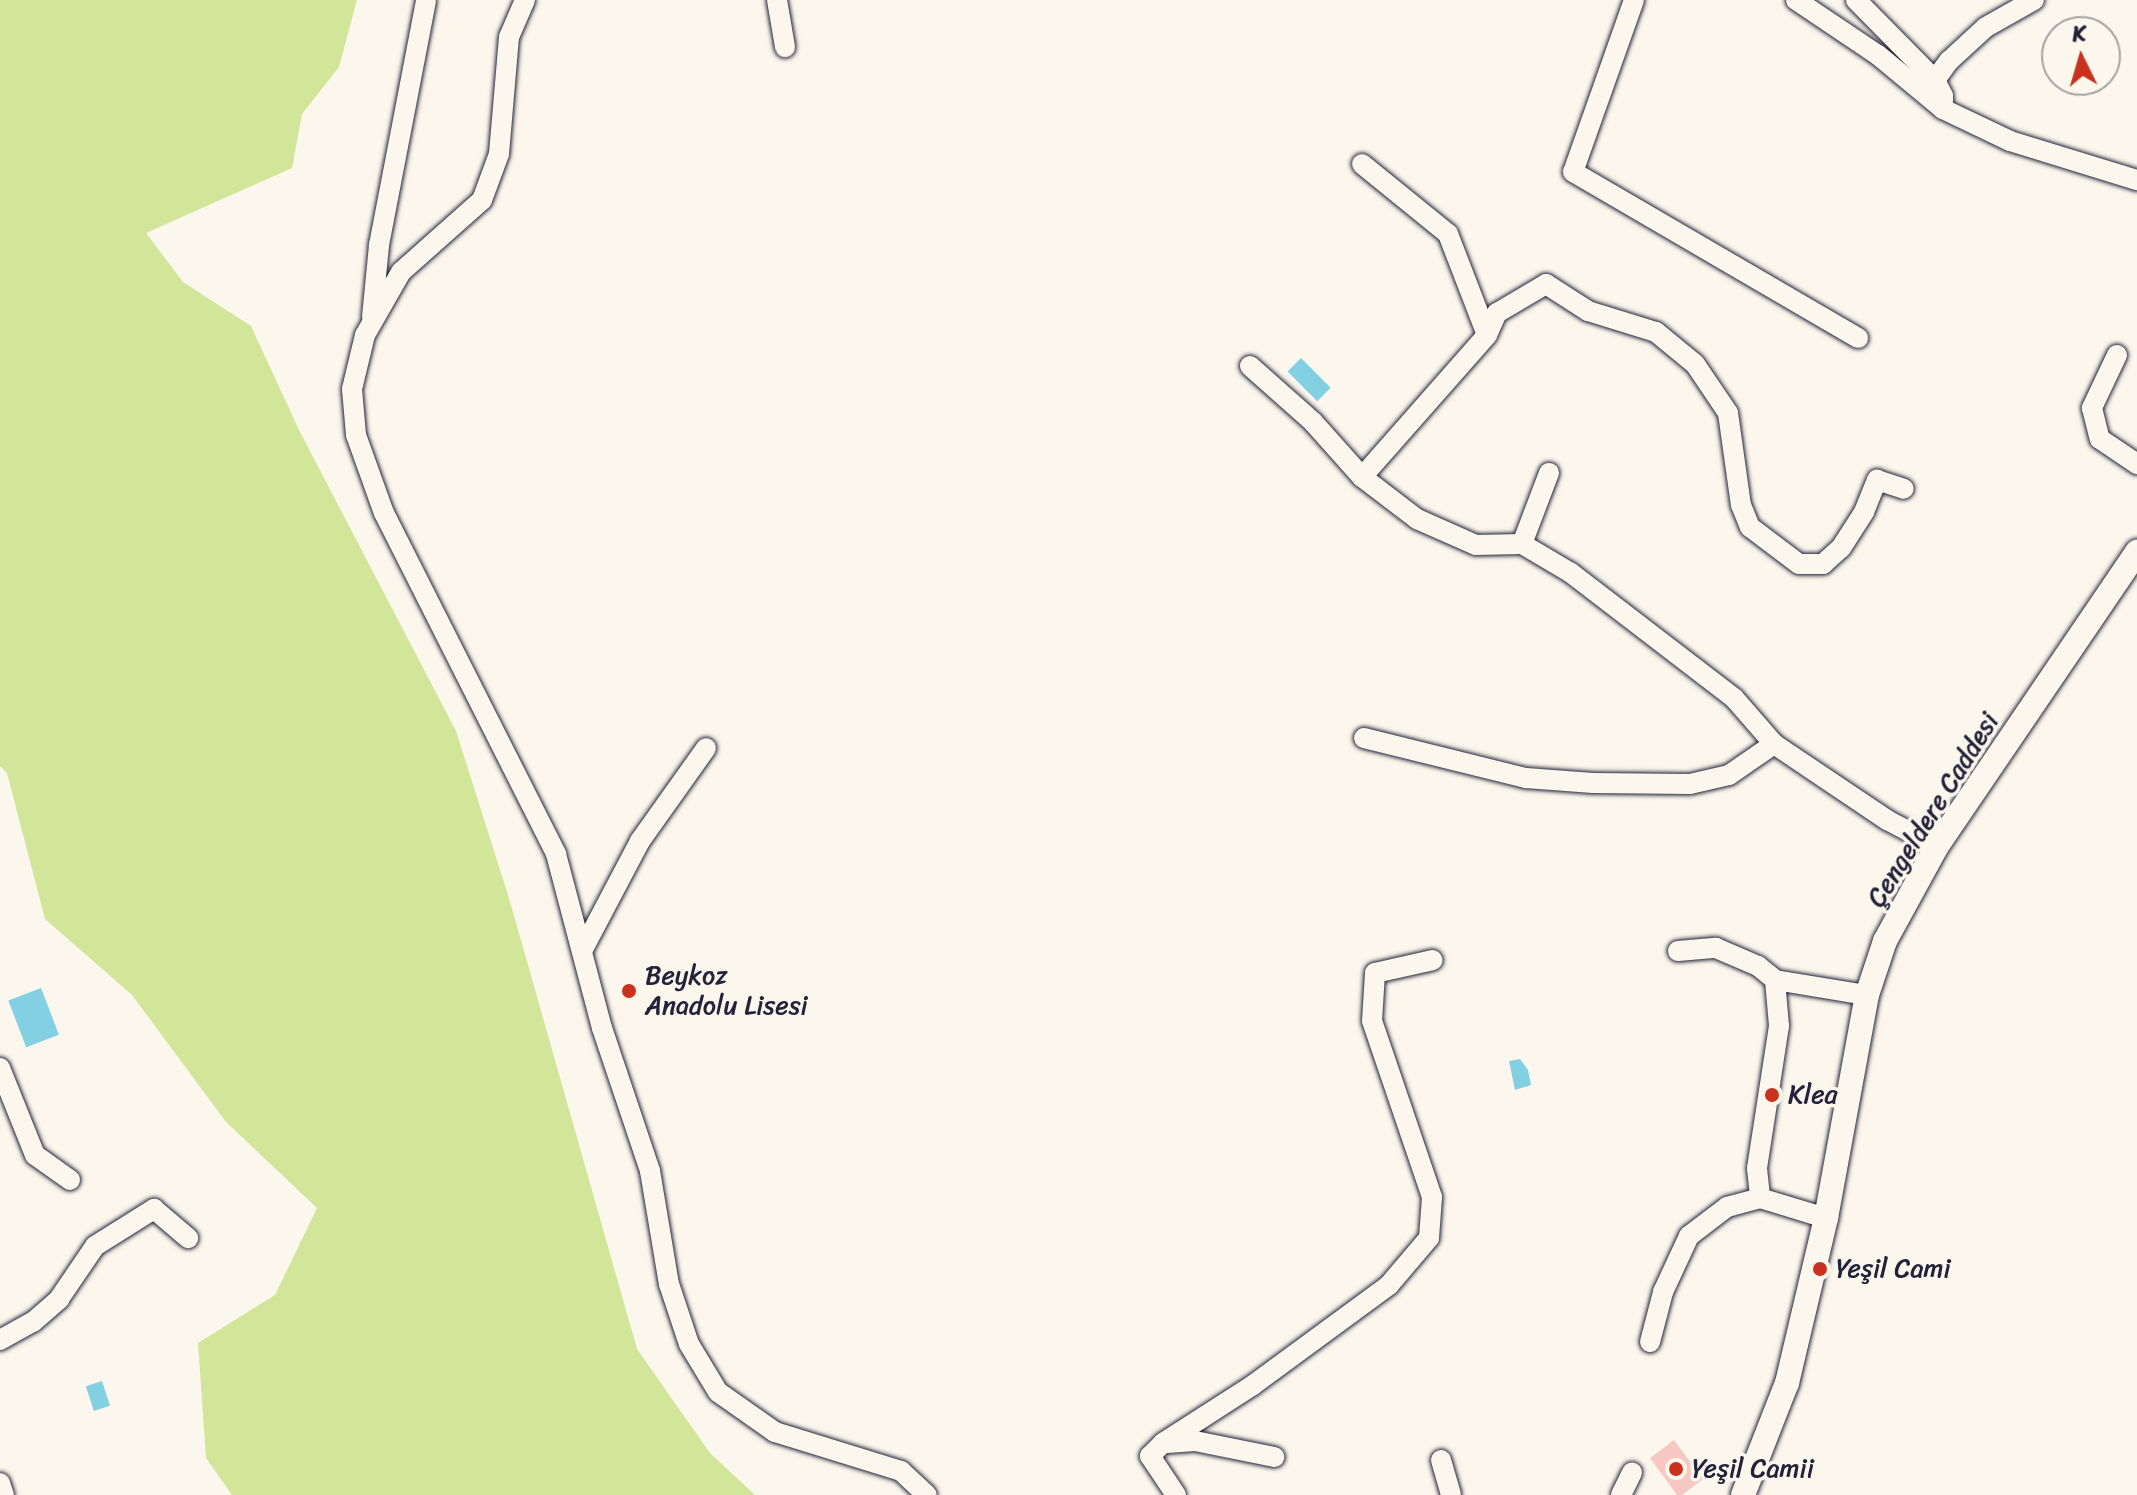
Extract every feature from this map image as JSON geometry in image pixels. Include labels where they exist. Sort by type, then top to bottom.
[{"type":"main road","name":"Çengeldere Caddesi","points":[[1743,1495],[1787,1383],[1826,1218],[1867,995],[1885,941],[1937,846],[2137,552]]},
{"type":"street","points":[[371,325],[379,245],[426,0]]},
{"type":"street","points":[[525,0],[509,37],[499,154],[482,200],[401,272],[365,335],[352,389],[356,435],[384,513],[556,854],[602,1028],[650,1171],[669,1284],[689,1344],[718,1392],[775,1432],[901,1471],[927,1495]]},
{"type":"street","points":[[777,0],[785,47]]},
{"type":"street","points":[[1634,0],[1573,172],[1858,338]]},
{"type":"street","points":[[1796,0],[1878,55],[1943,109],[2010,141],[2137,180]]},
{"type":"street","points":[[1856,0],[1935,80],[1943,96],[1943,109]]},
{"type":"street","points":[[1935,80],[1958,52],[1986,27],[2034,0]]},
{"type":"street","points":[[1362,164],[1448,234],[1487,335]]},
{"type":"street","points":[[1362,477],[1487,335],[1497,313],[1546,284],[1588,311],[1656,332],[1695,364],[1728,413],[1741,505],[1750,527],[1799,564],[1823,564],[1841,548],[1864,512],[1877,480],[1904,489]]},
{"type":"street","points":[[2117,355],[2092,408],[2100,439],[2137,464]]},
{"type":"street","points":[[1250,366],[1313,422],[1362,477],[1417,519],[1476,545],[1522,544],[1571,573],[1734,698],[1774,744],[1887,820],[1937,846]]},
{"type":"street","points":[[1522,544],[1549,473]]},
{"type":"street","points":[[1364,738],[1526,778],[1593,783],[1690,784],[1729,775],[1774,744]]},
{"type":"street","points":[[582,951],[640,841],[706,748]]},
{"type":"street","points":[[1678,951],[1716,948],[1758,966],[1775,980],[1867,995]]},
{"type":"street","points":[[1176,1495],[1150,1456],[1163,1443],[1253,1385],[1389,1285],[1429,1238],[1432,1197],[1372,1021],[1375,973],[1433,960]]},
{"type":"street","points":[[1760,1198],[1757,1168],[1779,1026],[1775,980]]},
{"type":"street","points":[[0,1068],[35,1155],[70,1180]]},
{"type":"street","points":[[1650,1342],[1663,1292],[1689,1236],[1727,1207],[1760,1198],[1826,1218]]},
{"type":"street","points":[[0,1340],[33,1322],[59,1299],[95,1246],[154,1209],[188,1238]]},
{"type":"street","points":[[1163,1443],[1195,1441],[1274,1457]]},
{"type":"street","points":[[1441,1460],[1451,1495]]},
{"type":"street","points":[[1621,1495],[1632,1472]]},
{"type":"street","points":[[0,1483],[4,1495]]},
{"type":"green space","points":[[0,0],[357,0],[339,67],[302,114],[292,168],[146,233],[183,282],[251,326],[299,430],[456,731],[509,898],[637,1349],[710,1453],[755,1495],[232,1495],[206,1458],[198,1343],[275,1295],[317,1208],[226,1122],[132,995],[45,919],[7,773],[0,766]]},
{"type":"water","points":[[1301,358],[1331,388],[1317,401],[1288,371]]},
{"type":"water","points":[[41,988],[59,1035],[26,1047],[8,1001]]},
{"type":"water","points":[[1520,1059],[1528,1070],[1531,1085],[1515,1090],[1509,1061]]},
{"type":"water","points":[[102,1381],[110,1406],[94,1411],[86,1386]]},
{"type":"building","name":"Yeşil Camii","points":[[1674,1440],[1703,1479],[1682,1495],[1677,1495],[1650,1458]]},
{"type":"place","name":"Beykoz Anadolu Lisesi","points":[[629,991]]},
{"type":"place","name":"Klea","points":[[1772,1095]]},
{"type":"place","name":"Yeşil Cami","points":[[1820,1269]]},
{"type":"place","name":"Yeşil Camii","points":[[1676,1469]]}]
